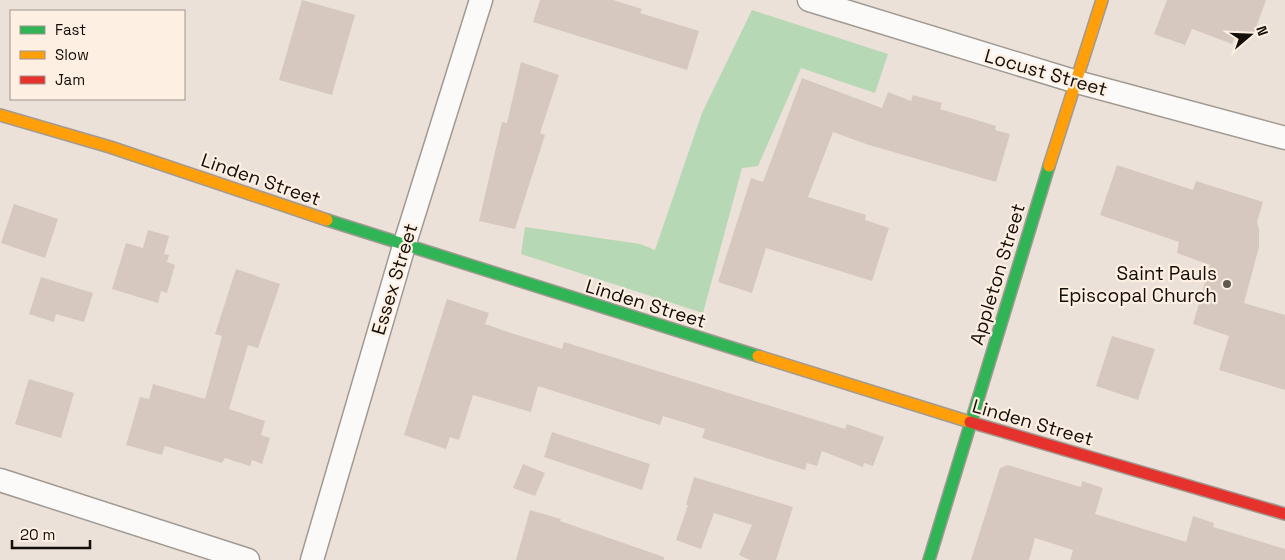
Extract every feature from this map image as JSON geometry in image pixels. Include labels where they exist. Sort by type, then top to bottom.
[{"type":"main road","name":"Appleton Street","points":[[929,560],[970,422],[1102,0]]},
{"type":"main road","name":"Linden Street","points":[[0,115],[110,147],[404,246],[970,422],[1285,514]]},
{"type":"street","name":"Essex Street","points":[[312,560],[404,246],[481,0]]},
{"type":"street","name":"Locust Street","points":[[809,0],[1077,82],[1285,138]]},
{"type":"street","points":[[0,480],[248,560]]},
{"type":"green space","points":[[752,10],[888,54],[875,93],[801,68],[758,166],[742,168],[703,313],[521,254],[525,227],[640,244],[655,250],[702,113]]},
{"type":"building","points":[[302,0],[355,15],[332,95],[279,80]]},
{"type":"building","points":[[540,0],[613,0],[642,9],[640,13],[699,31],[687,70],[533,22]]},
{"type":"building","points":[[1167,0],[1266,0],[1253,36],[1237,30],[1232,44],[1192,29],[1185,45],[1154,34]]},
{"type":"building","points":[[521,62],[559,75],[540,133],[545,135],[515,229],[479,221],[502,122],[507,123]]},
{"type":"building","points":[[802,78],[882,108],[888,92],[911,101],[913,95],[942,103],[940,109],[996,126],[995,130],[1010,134],[996,182],[866,144],[833,132],[808,197],[866,215],[865,220],[889,228],[872,281],[766,248],[752,293],[718,282],[751,178],[763,182]]},
{"type":"building","name":"Saint Pauls Episcopal Church","points":[[1117,165],[1193,190],[1196,181],[1263,202],[1257,222],[1259,247],[1244,303],[1285,315],[1285,390],[1219,370],[1229,336],[1193,324],[1210,265],[1177,253],[1179,242],[1100,215]]},
{"type":"building","points":[[14,204],[58,219],[45,258],[1,243]]},
{"type":"building","points":[[148,230],[169,236],[164,254],[169,255],[167,262],[175,265],[167,293],[161,291],[158,303],[112,289],[126,243],[143,248]]},
{"type":"building","points":[[236,269],[280,284],[258,348],[248,345],[229,409],[265,421],[261,435],[270,438],[262,464],[252,460],[250,466],[225,458],[222,463],[165,446],[162,455],[126,445],[140,397],[149,399],[153,384],[205,399],[222,336],[215,334]]},
{"type":"building","points":[[41,277],[93,293],[84,322],[56,314],[54,322],[29,314]]},
{"type":"building","points":[[447,299],[489,313],[485,324],[511,333],[562,349],[564,342],[845,429],[847,424],[884,437],[873,466],[864,463],[863,467],[822,451],[817,466],[807,463],[805,470],[702,438],[705,429],[663,416],[660,425],[538,386],[531,412],[473,395],[459,440],[450,437],[446,449],[404,435]]},
{"type":"building","points":[[1112,336],[1155,349],[1138,400],[1096,386]]},
{"type":"building","points":[[29,379],[74,393],[61,438],[15,424]]},
{"type":"building","points":[[552,432],[650,464],[642,490],[544,457]]},
{"type":"building","points":[[523,464],[545,473],[535,496],[513,488]]},
{"type":"building","points":[[1008,465],[1081,487],[1082,481],[1103,488],[1095,514],[1186,542],[1193,516],[1214,523],[1213,527],[1285,549],[1285,560],[1070,560],[1073,550],[1035,538],[1029,560],[971,560],[1000,468]]},
{"type":"building","points":[[694,477],[793,507],[776,560],[750,560],[739,555],[752,525],[714,513],[701,549],[676,540],[688,505],[686,505]]},
{"type":"building","points":[[530,510],[561,519],[560,521],[664,557],[664,560],[516,560]]},
{"type":"traffic: fast","points":[[929,560],[1049,166]]},
{"type":"traffic: fast","points":[[327,220],[758,356]]},
{"type":"traffic: slow","points":[[1049,166],[1102,0]]},
{"type":"traffic: slow","points":[[0,115],[110,147],[327,220]]},
{"type":"traffic: slow","points":[[758,356],[970,422]]},
{"type":"traffic: jam","points":[[970,422],[1285,514]]},
{"type":"place","name":"Saint Pauls Episcopal Church","points":[[1227,284]]}]
